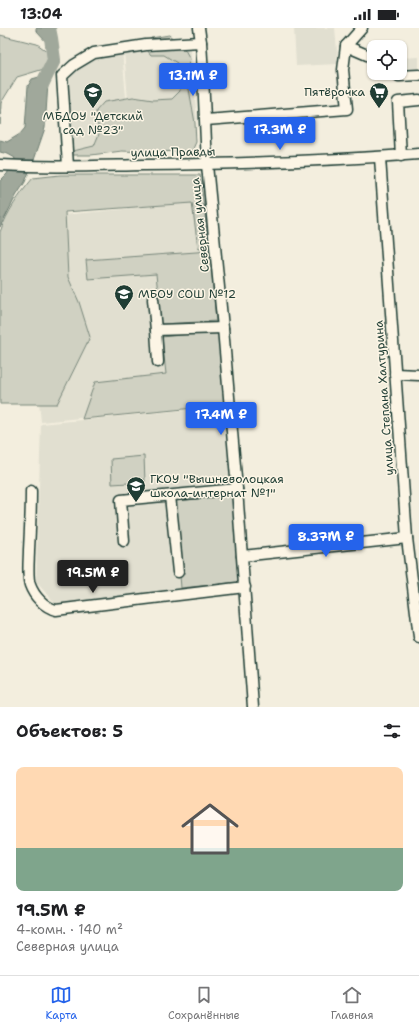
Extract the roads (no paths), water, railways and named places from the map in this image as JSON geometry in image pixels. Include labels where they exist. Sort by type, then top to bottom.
[{"type":"street","name":"Северная улица","points":[[199,28],[202,42],[206,120],[206,164],[223,328],[237,489],[253,707]]},
{"type":"street","points":[[206,120],[348,109],[343,70],[346,46],[362,28]]},
{"type":"street","points":[[68,166],[62,76],[74,65],[94,53],[146,45],[202,42]]},
{"type":"street","points":[[346,46],[367,55]]},
{"type":"street","points":[[176,79],[203,75]]},
{"type":"street","points":[[407,76],[419,75]]},
{"type":"street","points":[[402,156],[398,102],[419,100]]},
{"type":"street","name":"улица Правды","points":[[0,165],[36,167],[206,164],[380,158],[419,154]]},
{"type":"street","name":"улица Степана Халтурина","points":[[380,158],[407,538],[419,637]]},
{"type":"street","points":[[153,299],[158,362]]},
{"type":"street","points":[[156,330],[223,328]]},
{"type":"street","points":[[395,374],[419,375]]},
{"type":"street","points":[[124,541],[120,500],[237,489]]},
{"type":"street","points":[[31,491],[29,564],[30,584],[37,597],[50,609],[56,610],[245,587]]},
{"type":"street","points":[[170,496],[178,572]]},
{"type":"street","points":[[242,556],[407,538]]},
{"type":"waterway","points":[[38,97],[38,93],[54,60],[49,28]]},
{"type":"place","name":"МБДОУ \"Детский сад №23\"","points":[[93,109]]},
{"type":"place","name":"Пятёрочка","points":[[379,109]]},
{"type":"place","name":"МБОУ СОШ №12","points":[[124,311]]},
{"type":"place","name":"ГКОУ \"Вышневолоцкая школа-интернат №1\"","points":[[136,503]]}]
